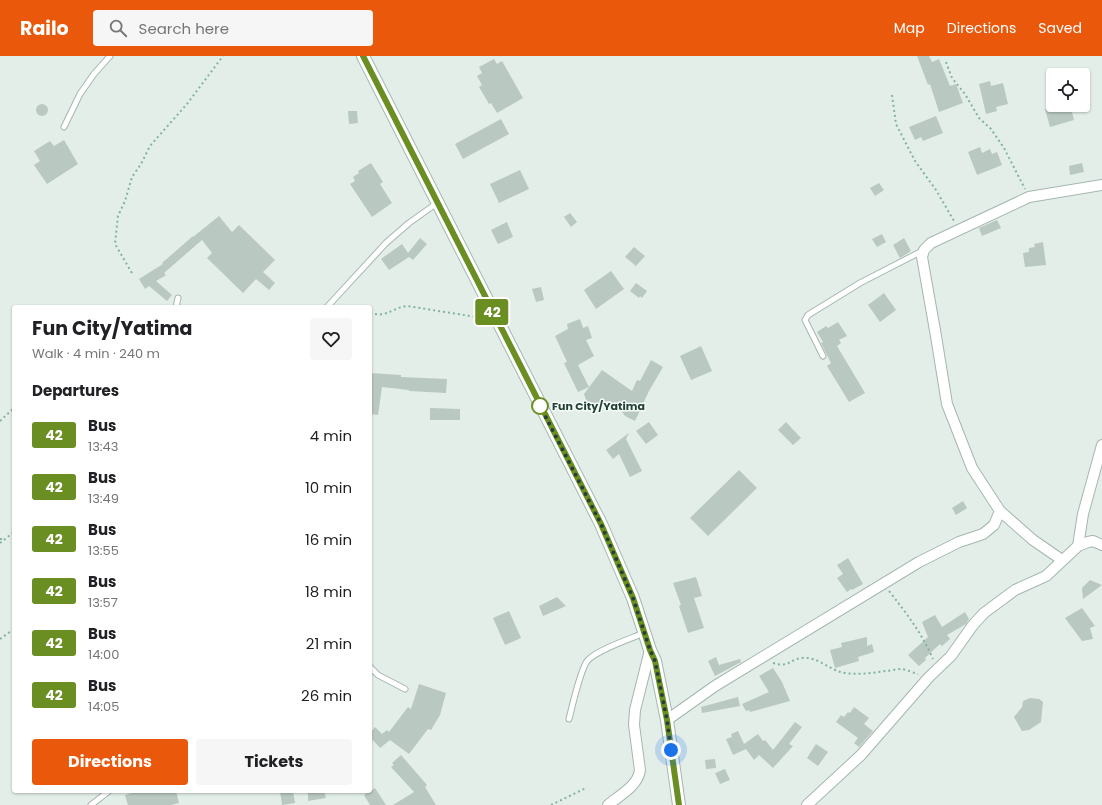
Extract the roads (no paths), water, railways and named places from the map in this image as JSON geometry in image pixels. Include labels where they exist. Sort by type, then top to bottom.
[{"type":"main road","points":[[363,56],[601,524],[633,598],[655,661],[667,720],[679,805]]},
{"type":"street","points":[[1062,560],[1033,540],[1000,511],[972,468],[947,404],[922,257],[924,250],[931,243],[1029,197],[1102,185]]},
{"type":"street","points":[[1078,546],[1083,514],[1102,445]]},
{"type":"street","points":[[667,720],[715,686],[919,562],[960,542],[983,534],[994,525],[1000,511]]},
{"type":"street","points":[[807,805],[861,755],[929,677],[951,656],[973,625],[984,613],[1015,590],[1046,576],[1078,546],[1093,541],[1102,545]]},
{"type":"street","points":[[608,805],[634,784],[640,774],[634,725],[638,698],[650,650]]},
{"type":"lane","points":[[64,127],[80,94],[94,74],[110,56]]},
{"type":"lane","points":[[329,305],[386,243],[408,223],[437,202]]},
{"type":"lane","points":[[823,356],[805,320],[808,315],[860,283],[924,250]]},
{"type":"lane","points":[[176,305],[178,298]]},
{"type":"lane","points":[[569,719],[578,687],[588,660],[611,646],[645,633]]},
{"type":"lane","points":[[372,669],[378,675],[405,689]]},
{"type":"lane","points":[[91,805],[106,793]]},
{"type":"place","name":"Fun City/Yatima","points":[[540,406]]}]
